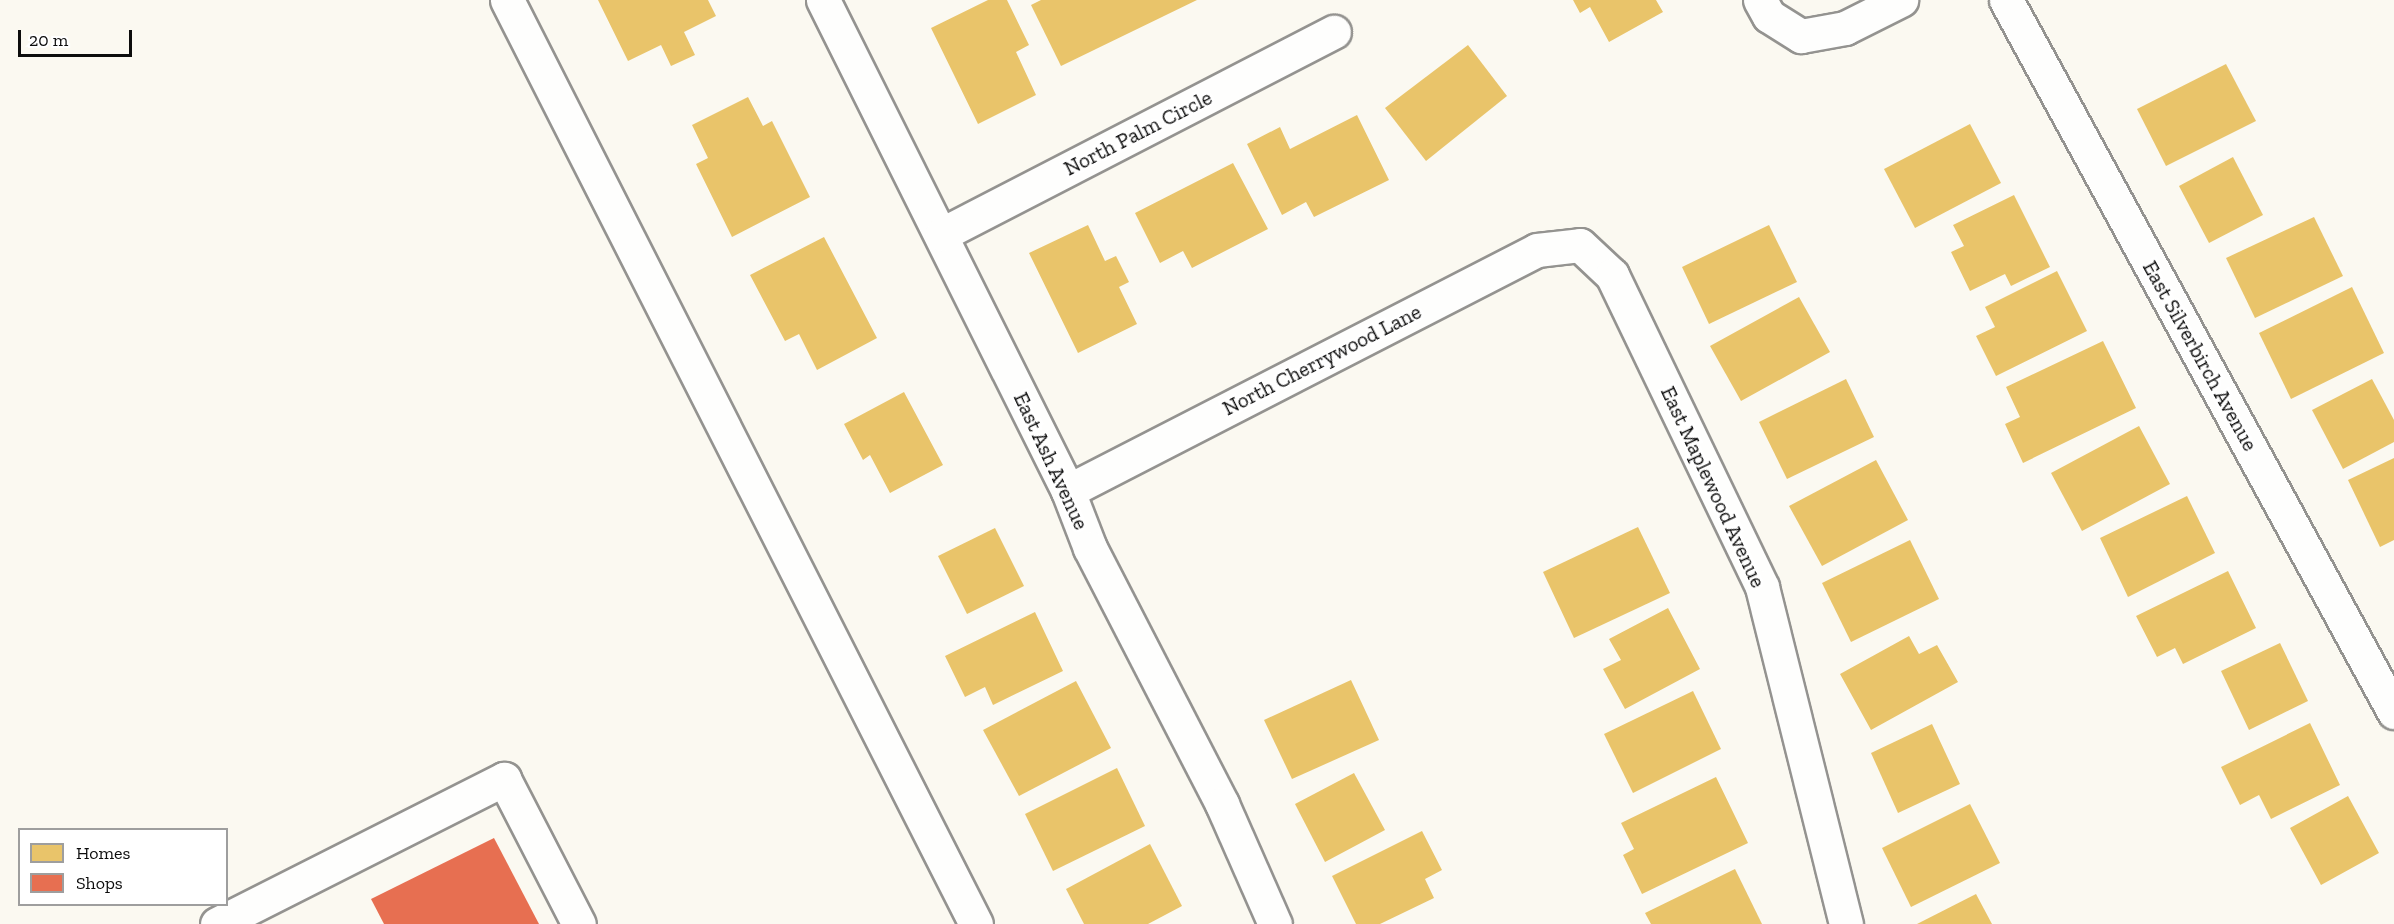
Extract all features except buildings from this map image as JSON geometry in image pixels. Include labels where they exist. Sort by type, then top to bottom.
[{"type":"street","points":[[507,0],[976,924]]},
{"type":"street","name":"East Ash Avenue","points":[[823,0],[1068,490],[1090,548],[1222,804],[1275,924]]},
{"type":"street","points":[[1760,0],[1769,16],[1801,36],[1845,28],[1901,0]]},
{"type":"street","name":"East Silverbirch Avenue","points":[[2006,0],[2394,712]]},
{"type":"street","name":"North Palm Circle","points":[[942,234],[1334,32]]},
{"type":"street","name":"North Cherrywood Lane","points":[[1068,490],[1537,250],[1580,245]]},
{"type":"street","name":"East Maplewood Avenue","points":[[1580,245],[1612,275],[1762,586],[1846,924]]},
{"type":"street","points":[[217,924],[504,779],[579,924]]}]
